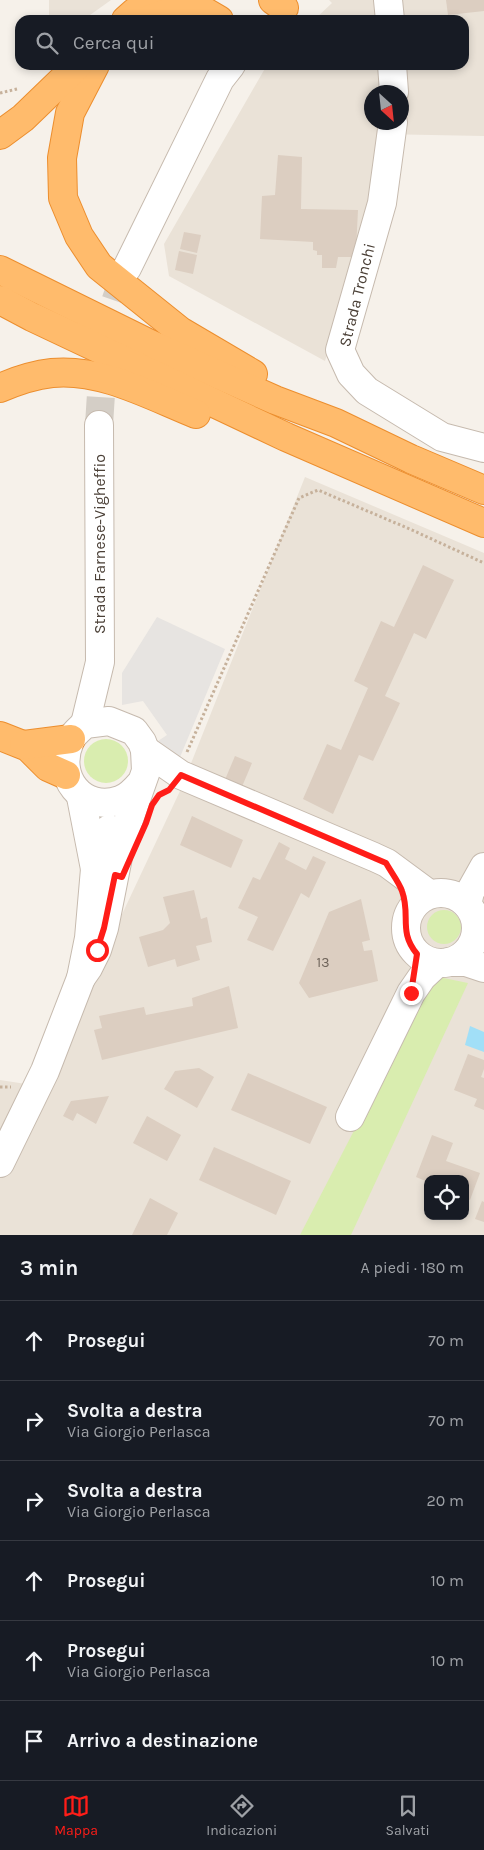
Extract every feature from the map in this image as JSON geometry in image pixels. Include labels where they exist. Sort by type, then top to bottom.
[{"type":"highway","points":[[132,15],[161,0]]},
{"type":"highway","points":[[162,15],[182,8],[202,10],[210,15]]},
{"type":"highway","points":[[0,135],[23,118],[73,70]]},
{"type":"highway","points":[[92,70],[70,113],[62,158],[63,198],[79,236],[99,266],[180,331],[336,423],[411,459],[484,490]]},
{"type":"highway","points":[[0,270],[167,352],[275,400],[336,423]]},
{"type":"highway","points":[[0,300],[32,317],[286,437],[484,523]]},
{"type":"highway","points":[[0,388],[34,376],[50,373],[75,373],[136,389],[205,418],[263,428],[286,437]]},
{"type":"highway","points":[[12,741],[78,732]]},
{"type":"highway","points":[[12,741],[31,749],[38,759],[74,786]]},
{"type":"street","points":[[388,0],[390,15]]},
{"type":"street","points":[[127,268],[220,79],[227,70]]},
{"type":"street","points":[[392,70],[393,85]]},
{"type":"street","name":"Strada Tronchi","points":[[392,130],[382,203],[340,350],[351,374],[367,391],[442,437],[484,448]]},
{"type":"street","name":"Strada Farnese-Vigheffio","points":[[99,425],[100,662],[110,696],[125,727]]},
{"type":"street","name":"Strada Farnese-Vigheffio","points":[[78,732],[100,662]]},
{"type":"street","points":[[0,1164],[10,1123],[44,1071],[81,978],[88,946],[95,869],[130,791],[146,771],[145,750],[142,742],[134,732],[109,721],[78,732],[65,757],[95,869]]},
{"type":"street","points":[[145,750],[181,775],[386,863],[429,894]]},
{"type":"street","points":[[74,786],[102,803],[130,791],[181,775]]},
{"type":"street","points":[[81,978],[97,950],[104,928],[130,791]]},
{"type":"street","points":[[386,863],[402,891],[406,917],[406,937],[410,946],[434,960],[466,962],[484,968]]},
{"type":"street","points":[[434,960],[460,958],[474,941],[476,917],[470,892],[484,867]]},
{"type":"street","points":[[406,917],[411,907],[419,899],[439,892],[459,897],[476,917]]},
{"type":"street","points":[[350,1117],[411,993],[434,960]]},
{"type":"path","points":[[0,93],[17,89]]},
{"type":"path","points":[[181,775],[187,752],[300,498],[318,490],[412,530],[484,564]]},
{"type":"shaded area","points":[[49,0],[111,0],[90,15],[49,15]]},
{"type":"shaded area","points":[[329,0],[484,0],[484,136],[379,134],[367,219],[325,361],[169,276],[164,244],[264,70],[469,70],[469,15],[319,15],[332,3]]},
{"type":"shaded area","points":[[305,477],[484,553],[484,1235],[0,1235],[0,1080],[39,1086],[54,1059],[180,791]]},
{"type":"shaded area","points":[[157,617],[225,649],[178,762],[164,754],[158,741],[167,735],[143,701],[122,705],[122,673]]},
{"type":"green space","points":[[110,739],[122,745],[127,752],[127,770],[122,777],[115,782],[102,783],[94,780],[87,773],[84,757],[87,749],[94,742]]},
{"type":"green space","points":[[444,910],[456,915],[461,927],[456,939],[444,944],[432,939],[427,927],[432,915]]},
{"type":"green space","points":[[434,976],[468,983],[351,1235],[300,1235]]},
{"type":"water","points":[[470,1026],[484,1032],[484,1052],[465,1045]]},
{"type":"building","points":[[446,0],[484,0],[484,11],[448,15]]},
{"type":"building","points":[[278,155],[302,157],[301,209],[358,210],[356,250],[352,257],[338,257],[336,268],[322,268],[322,255],[317,255],[317,251],[313,250],[313,242],[260,239],[262,196],[275,195]]},
{"type":"building","points":[[184,232],[201,235],[197,253],[180,249]]},
{"type":"building","points":[[179,251],[197,255],[193,274],[175,270]]},
{"type":"building","points":[[423,565],[454,580],[426,639],[414,633],[385,696],[400,703],[373,761],[359,755],[333,814],[303,799],[327,744],[341,750],[368,688],[354,681],[381,621],[394,627]]},
{"type":"building","points":[[235,756],[252,763],[241,789],[224,782]]},
{"type":"building","points":[[192,816],[243,840],[231,868],[180,845]]},
{"type":"building","points":[[279,842],[290,848],[285,859],[306,870],[313,856],[326,862],[309,898],[301,893],[273,951],[247,940],[258,917],[238,908],[253,877],[260,880]]},
{"type":"building","points":[[194,890],[201,919],[207,917],[212,942],[196,946],[200,960],[177,967],[175,959],[148,967],[139,937],[163,930],[170,923],[163,897]]},
{"type":"building","points":[[361,899],[370,940],[362,942],[364,951],[372,950],[378,981],[309,998],[299,983],[329,912]]},
{"type":"building","points":[[229,986],[238,1028],[102,1060],[94,1030],[102,1028],[99,1016],[144,1007],[146,1015],[193,1006],[192,998]]},
{"type":"building","points":[[468,1054],[484,1060],[484,1069],[481,1077],[484,1078],[484,1110],[474,1106],[477,1099],[454,1090]]},
{"type":"building","points":[[199,1068],[214,1077],[197,1108],[164,1089],[175,1071]]},
{"type":"building","points":[[248,1073],[327,1107],[310,1144],[231,1110]]},
{"type":"building","points":[[109,1096],[96,1124],[77,1113],[73,1121],[63,1116],[71,1101]]},
{"type":"building","points":[[147,1116],[181,1135],[167,1161],[133,1143]]},
{"type":"building","points":[[432,1135],[453,1143],[446,1161],[480,1173],[470,1200],[469,1175],[424,1175],[424,1180],[416,1177]]},
{"type":"building","points":[[214,1147],[291,1181],[276,1215],[199,1180]]},
{"type":"building","points":[[150,1198],[178,1213],[167,1235],[132,1235]]},
{"type":"building","points":[[482,1201],[484,1202],[484,1222],[475,1219]]},
{"type":"tunnel","points":[[99,425],[105,331],[127,268]]},
{"type":"route","points":[[97,950],[104,928],[115,875],[122,877],[152,805],[159,795],[169,790],[181,775],[386,863],[402,891],[406,917],[406,937],[410,946],[417,954],[411,993]]}]
